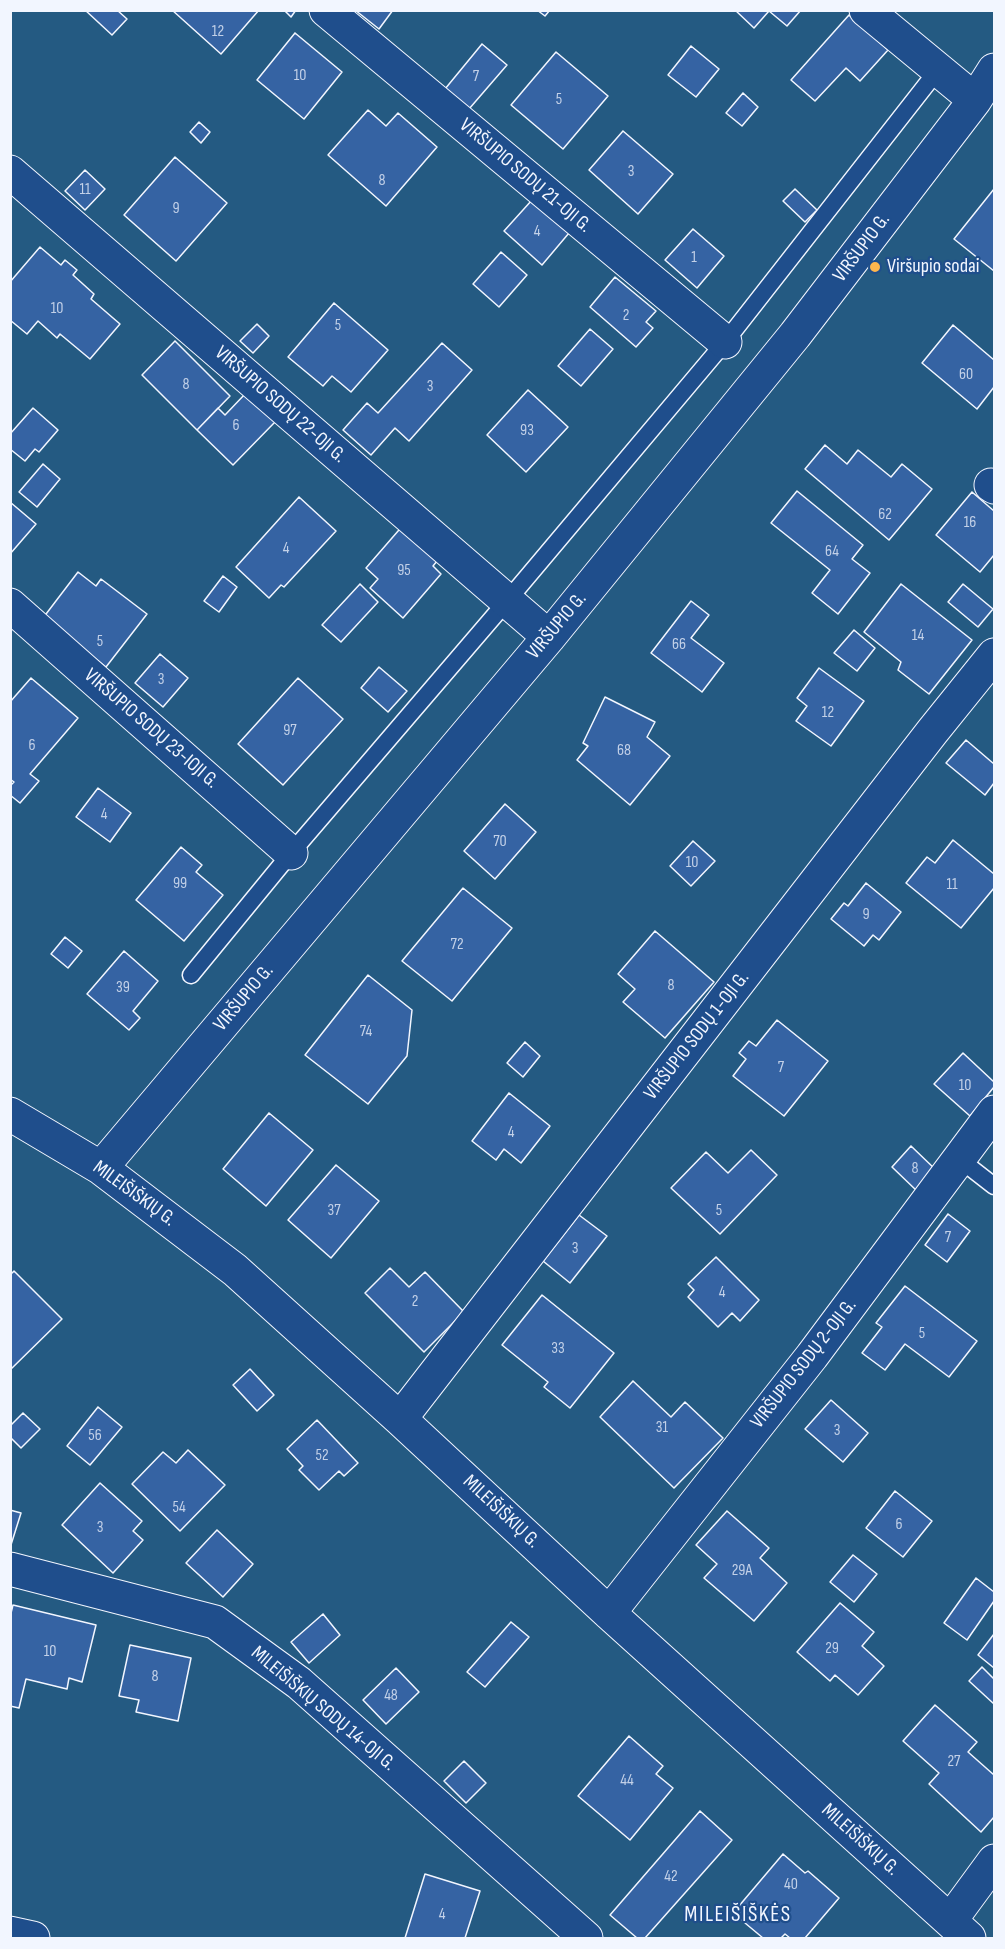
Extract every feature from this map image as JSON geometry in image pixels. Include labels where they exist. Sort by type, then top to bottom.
[{"type":"street","name":"VIRŠUPIO SODŲ 21-OJI G.","points":[[326,10],[724,342]]},
{"type":"street","points":[[866,10],[937,71],[975,100]]},
{"type":"street","name":"VIRŠUPIO G.","points":[[101,1168],[549,637],[795,335],[975,100],[994,70]]},
{"type":"street","name":"VIRŠUPIO SODŲ 22-OJI G.","points":[[10,172],[549,637]]},
{"type":"street","name":"VIRŠUPIO SODŲ 23-IOJI G.","points":[[10,605],[291,853]]},
{"type":"street","name":"VIRŠUPIO SODŲ 1-OJI G.","points":[[400,1419],[994,655]]},
{"type":"street","name":"VIRŠUPIO SODŲ 2-OJI G.","points":[[609,1613],[812,1356],[994,1112]]},
{"type":"street","name":"MILEIŠIŠKIŲ G.","points":[[10,1114],[101,1168],[234,1270],[959,1930]]},
{"type":"street","name":"MILEIŠIŠKIŲ SODŲ 14-OJI G.","points":[[10,1569],[215,1622],[299,1683],[586,1938]]},
{"type":"street","points":[[959,1930],[994,1861]]},
{"type":"street","points":[[10,1933],[33,1938]]},
{"type":"lane","points":[[191,975],[291,853],[507,601],[724,342],[937,71]]},
{"type":"lane","points":[[958,1158],[994,1186]]},
{"type":"shaded area","points":[[11,11],[994,11],[994,1938],[11,1938]]},
{"type":"building","points":[[85,10],[117,10],[127,19],[112,35]]},
{"type":"building","points":[[172,10],[259,10],[221,54]]},
{"type":"building","points":[[284,10],[296,10],[291,17]]},
{"type":"building","points":[[355,10],[393,10],[379,29]]},
{"type":"building","points":[[537,10],[550,10],[545,16]]},
{"type":"building","points":[[735,10],[801,10],[787,26],[769,11],[754,28]]},
{"type":"building","points":[[849,15],[888,50],[860,81],[846,68],[815,101],[791,80]]},
{"type":"building","points":[[295,33],[342,72],[304,119],[257,80]]},
{"type":"building","points":[[482,44],[507,65],[469,109],[445,89]]},
{"type":"building","points":[[691,46],[719,69],[696,97],[668,75]]},
{"type":"building","points":[[556,52],[608,96],[563,149],[511,105]]},
{"type":"building","points":[[743,93],[758,107],[742,126],[726,113]]},
{"type":"building","points":[[368,110],[386,126],[398,113],[437,147],[386,206],[328,155]]},
{"type":"building","points":[[199,122],[210,132],[201,143],[190,132]]},
{"type":"building","points":[[623,131],[673,174],[638,214],[589,170]]},
{"type":"building","points":[[175,157],[227,203],[176,261],[124,215]]},
{"type":"building","points":[[85,170],[105,189],[85,210],[65,191]]},
{"type":"building","points":[[795,189],[817,210],[805,222],[783,201]]},
{"type":"building","points":[[994,189],[994,271],[954,239]]},
{"type":"building","points":[[532,200],[569,233],[542,265],[504,231]]},
{"type":"building","points":[[693,229],[724,256],[697,288],[665,260]]},
{"type":"building","points":[[40,247],[61,265],[65,260],[77,270],[73,275],[94,294],[91,299],[120,324],[90,359],[60,334],[57,338],[38,321],[27,334],[10,320],[10,282]]},
{"type":"building","points":[[501,252],[527,275],[499,307],[473,284]]},
{"type":"building","points":[[615,277],[656,311],[646,322],[653,328],[636,347],[590,307]]},
{"type":"building","points":[[334,303],[388,350],[351,392],[332,376],[323,386],[288,357]]},
{"type":"building","points":[[257,324],[269,336],[253,353],[240,341]]},
{"type":"building","points":[[953,325],[994,360],[994,387],[977,409],[922,363]]},
{"type":"building","points":[[590,329],[613,349],[581,386],[558,366]]},
{"type":"building","points":[[175,341],[230,396],[197,430],[142,375]]},
{"type":"building","points":[[442,343],[472,370],[409,441],[395,428],[371,455],[343,430],[367,403],[378,413]]},
{"type":"building","points":[[528,390],[568,427],[526,472],[487,435]]},
{"type":"building","points":[[246,393],[275,422],[233,465],[197,430],[218,408],[225,415]]},
{"type":"building","points":[[33,408],[58,430],[39,452],[35,449],[25,461],[10,449],[10,434]]},
{"type":"building","points":[[825,445],[847,464],[858,450],[891,477],[902,464],[932,489],[889,540],[805,469]]},
{"type":"building","points":[[43,464],[60,479],[37,507],[19,492]]},
{"type":"building","points":[[797,491],[863,545],[852,559],[870,573],[838,614],[812,593],[830,570],[771,523]]},
{"type":"building","points":[[972,492],[994,511],[994,555],[980,572],[936,535]]},
{"type":"building","points":[[299,497],[336,531],[284,587],[281,585],[269,598],[236,567]]},
{"type":"building","points":[[10,502],[36,524],[10,554]]},
{"type":"building","points":[[405,523],[442,555],[433,566],[441,574],[403,618],[370,588],[378,579],[366,568]]},
{"type":"building","points":[[78,572],[96,586],[101,579],[147,614],[106,667],[43,618]]},
{"type":"building","points":[[223,576],[237,587],[219,612],[204,601]]},
{"type":"building","points":[[360,584],[378,602],[341,642],[322,625]]},
{"type":"building","points":[[901,584],[972,640],[929,694],[898,670],[901,662],[864,632]]},
{"type":"building","points":[[963,584],[993,609],[978,627],[948,602]]},
{"type":"building","points":[[691,601],[709,615],[691,638],[724,663],[702,692],[651,653]]},
{"type":"building","points":[[854,630],[875,648],[857,671],[834,653]]},
{"type":"building","points":[[160,654],[188,678],[163,707],[135,683]]},
{"type":"building","points":[[379,667],[407,691],[388,712],[361,688]]},
{"type":"building","points":[[819,668],[864,701],[831,746],[796,721],[807,706],[797,698]]},
{"type":"building","points":[[31,678],[78,718],[30,774],[39,781],[20,803],[10,795],[10,786],[14,782],[10,779],[10,702]]},
{"type":"building","points":[[298,678],[343,719],[283,785],[238,744]]},
{"type":"building","points":[[605,697],[655,722],[647,737],[670,756],[630,805],[577,760],[588,746],[583,743]]},
{"type":"building","points":[[966,740],[994,764],[994,783],[985,795],[946,763]]},
{"type":"building","points":[[98,788],[131,813],[110,842],[76,817]]},
{"type":"building","points":[[505,804],[536,832],[495,879],[464,851]]},
{"type":"building","points":[[953,840],[994,874],[994,888],[961,928],[906,883],[927,857],[935,863]]},
{"type":"building","points":[[693,841],[715,861],[691,886],[670,866]]},
{"type":"building","points":[[181,847],[202,865],[196,872],[223,895],[184,941],[136,900]]},
{"type":"building","points":[[866,883],[901,912],[879,940],[873,935],[864,946],[831,919],[844,903],[848,906]]},
{"type":"building","points":[[463,888],[512,928],[452,1001],[402,961]]},
{"type":"building","points":[[655,931],[714,982],[665,1038],[623,1002],[635,989],[618,974]]},
{"type":"building","points":[[65,937],[82,951],[68,968],[51,954]]},
{"type":"building","points":[[124,951],[158,981],[133,1011],[140,1018],[129,1030],[87,994]]},
{"type":"building","points":[[368,975],[412,1010],[407,1056],[368,1104],[305,1055]]},
{"type":"building","points":[[777,1020],[828,1061],[784,1116],[733,1076],[746,1059],[739,1053],[749,1041],[756,1046]]},
{"type":"building","points":[[525,1042],[540,1056],[523,1077],[507,1063]]},
{"type":"building","points":[[963,1053],[994,1082],[994,1087],[970,1116],[934,1084]]},
{"type":"building","points":[[509,1093],[550,1126],[521,1163],[504,1149],[496,1160],[472,1141]]},
{"type":"building","points":[[269,1113],[313,1150],[266,1206],[223,1169]]},
{"type":"building","points":[[911,1146],[937,1171],[918,1192],[892,1167]]},
{"type":"building","points":[[751,1150],[777,1175],[720,1234],[671,1188],[706,1152],[728,1173]]},
{"type":"building","points":[[336,1165],[379,1201],[331,1258],[288,1220]]},
{"type":"building","points":[[948,1214],[970,1231],[947,1262],[925,1245]]},
{"type":"building","points":[[579,1215],[607,1236],[570,1283],[543,1261]]},
{"type":"building","points":[[716,1257],[759,1300],[740,1321],[732,1313],[718,1327],[688,1297],[694,1290],[688,1284]]},
{"type":"building","points":[[390,1268],[409,1287],[425,1272],[464,1312],[424,1352],[365,1293]]},
{"type":"building","points":[[14,1271],[62,1319],[10,1370],[10,1275]]},
{"type":"building","points":[[905,1286],[977,1341],[949,1377],[905,1344],[885,1370],[862,1353],[882,1327],[876,1323]]},
{"type":"building","points":[[542,1295],[614,1353],[570,1408],[544,1387],[548,1382],[502,1345]]},
{"type":"building","points":[[250,1369],[274,1395],[257,1411],[233,1385]]},
{"type":"building","points":[[633,1381],[671,1417],[685,1402],[723,1438],[674,1488],[600,1417]]},
{"type":"building","points":[[831,1400],[868,1433],[843,1462],[805,1429]]},
{"type":"building","points":[[98,1407],[122,1427],[90,1465],[67,1446]]},
{"type":"building","points":[[23,1413],[40,1429],[21,1448],[10,1437],[10,1426]]},
{"type":"building","points":[[317,1420],[358,1463],[344,1476],[339,1471],[319,1490],[299,1470],[303,1466],[287,1449]]},
{"type":"building","points":[[188,1450],[225,1485],[180,1531],[132,1484],[163,1452],[176,1463]]},
{"type":"building","points":[[100,1483],[142,1521],[133,1531],[143,1540],[113,1573],[62,1525]]},
{"type":"building","points":[[895,1491],[932,1521],[903,1557],[866,1528]]},
{"type":"building","points":[[10,1510],[21,1513],[10,1548]]},
{"type":"building","points":[[727,1511],[769,1548],[760,1558],[787,1583],[754,1621],[704,1578],[717,1564],[696,1545]]},
{"type":"building","points":[[217,1530],[253,1564],[223,1597],[186,1563]]},
{"type":"building","points":[[853,1555],[877,1574],[854,1602],[830,1582]]},
{"type":"building","points":[[976,1578],[994,1592],[994,1601],[967,1640],[944,1623]]},
{"type":"building","points":[[840,1603],[874,1632],[862,1646],[884,1666],[858,1695],[835,1675],[830,1681],[797,1652]]},
{"type":"building","points":[[13,1605],[96,1625],[82,1682],[69,1678],[67,1689],[26,1679],[19,1708],[10,1706],[10,1617]]},
{"type":"building","points":[[323,1614],[340,1635],[309,1663],[291,1642]]},
{"type":"building","points":[[511,1622],[529,1637],[485,1687],[467,1672]]},
{"type":"building","points":[[994,1634],[994,1668],[978,1655]]},
{"type":"building","points":[[130,1645],[191,1658],[178,1721],[136,1712],[139,1700],[119,1696]]},
{"type":"building","points":[[982,1667],[994,1679],[994,1704],[969,1681]]},
{"type":"building","points":[[396,1668],[419,1692],[386,1724],[363,1700]]},
{"type":"building","points":[[935,1705],[977,1742],[968,1752],[994,1775],[994,1817],[981,1832],[929,1784],[939,1773],[903,1741]]},
{"type":"building","points":[[629,1736],[663,1766],[656,1774],[673,1788],[630,1840],[578,1796]]},
{"type":"building","points":[[464,1761],[486,1783],[466,1803],[444,1781]]},
{"type":"building","points":[[700,1811],[732,1840],[645,1938],[637,1938],[610,1915]]},
{"type":"building","points":[[783,1854],[805,1873],[808,1871],[839,1898],[805,1938],[790,1938],[785,1934],[781,1938],[763,1938],[733,1913]]},
{"type":"building","points":[[425,1874],[480,1891],[465,1938],[405,1938]]},
{"type":"place","name":"Viršupio sodai","points":[[875,267]]},
{"type":"district","name":"MILEIŠIŠKĖS","points":[[738,1915]]}]
